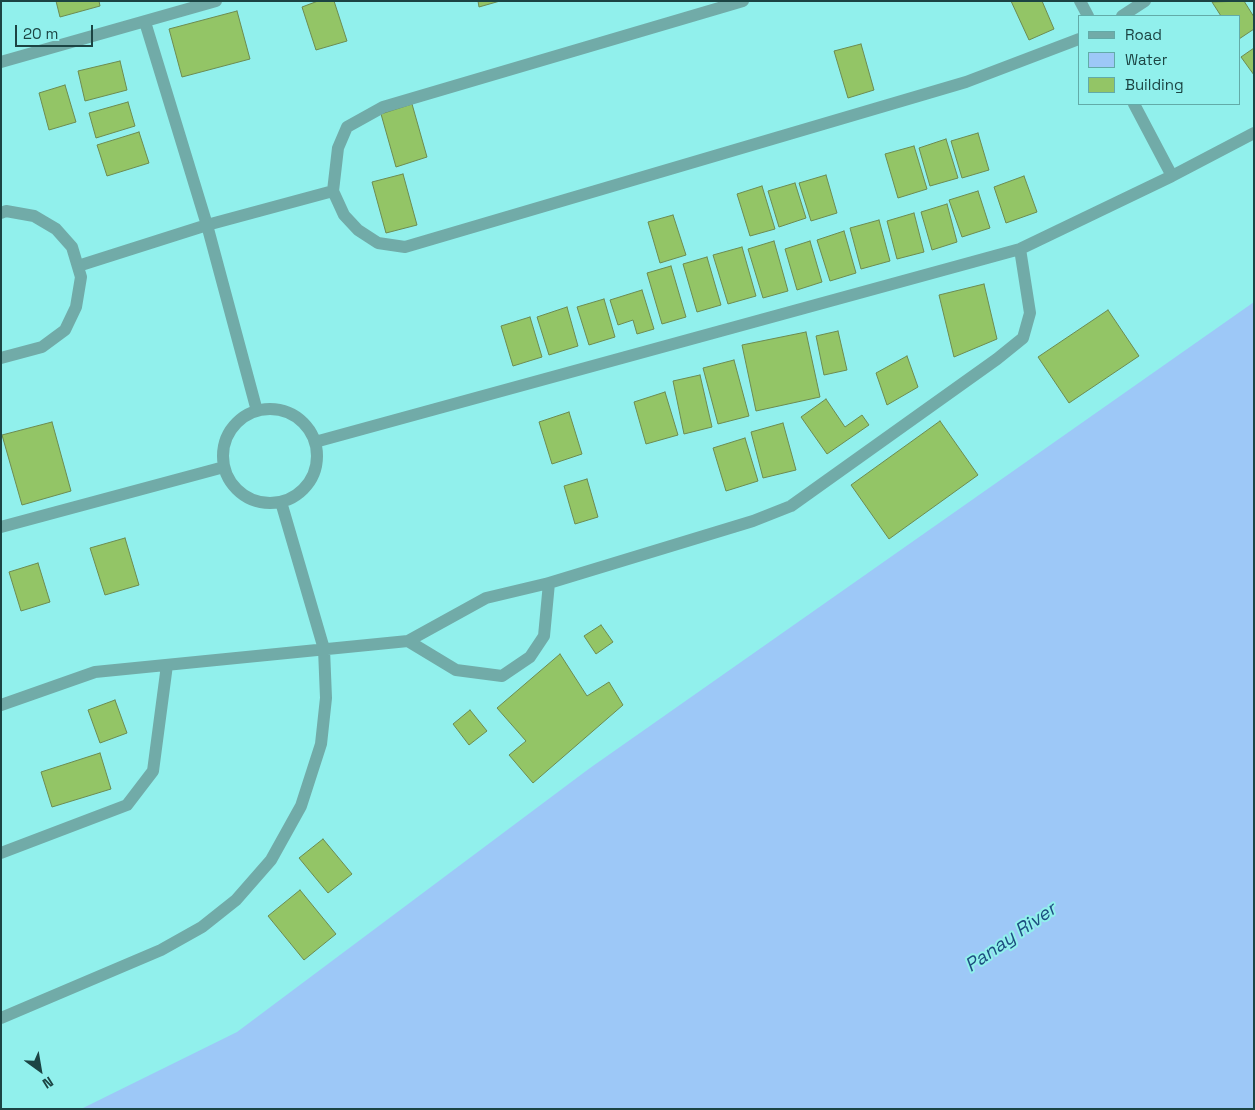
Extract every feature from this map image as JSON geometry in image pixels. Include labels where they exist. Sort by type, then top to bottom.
[{"type":"street","points":[[1,62],[216,1]]},
{"type":"street","points":[[743,1],[383,107],[347,127],[338,148],[333,191],[344,215],[358,230],[378,243],[405,247],[966,82],[1078,39]]},
{"type":"street","points":[[1080,1],[1087,15]]},
{"type":"street","points":[[1124,15],[1145,1]]},
{"type":"street","points":[[145,22],[207,225],[257,411]]},
{"type":"street","points":[[1135,105],[1172,176]]},
{"type":"street","points":[[315,442],[1020,249],[1172,176],[1254,133]]},
{"type":"street","points":[[78,266],[207,225],[333,191]]},
{"type":"street","points":[[1,213],[6,211],[34,216],[56,229],[72,247],[81,278],[76,307],[64,330],[42,347],[1,358]]},
{"type":"street","points":[[1,705],[95,672],[408,641],[486,598],[549,583],[753,521],[791,506],[997,359],[1022,338],[1030,313],[1020,249]]},
{"type":"street","points":[[271,409],[286,412],[304,424],[315,442],[317,457],[314,472],[306,486],[295,496],[281,502],[266,503],[252,500],[239,492],[229,481],[224,467],[223,453],[226,439],[239,422],[257,411],[271,409]]},
{"type":"street","points":[[1,527],[224,467]]},
{"type":"street","points":[[1,1018],[161,950],[202,927],[236,900],[271,860],[301,806],[320,744],[326,698],[324,649],[281,502]]},
{"type":"street","points":[[408,641],[456,670],[502,676],[530,657],[544,636],[549,583]]},
{"type":"street","points":[[1,853],[127,805],[152,772],[167,665]]},
{"type":"water","name":"Panay River","points":[[1254,302],[1254,1109],[81,1109],[237,1032],[590,768]]},
{"type":"building","points":[[56,1],[99,1],[100,6],[60,17]]},
{"type":"building","points":[[318,1],[334,1],[347,41],[316,50],[302,7]]},
{"type":"building","points":[[478,1],[500,1],[479,7]]},
{"type":"building","points":[[1011,1],[1042,1],[1054,29],[1029,40]]},
{"type":"building","points":[[1244,1],[1254,17],[1254,29],[1240,38],[1240,15],[1220,15],[1212,2]]},
{"type":"building","points":[[237,11],[250,59],[182,77],[169,29]]},
{"type":"building","points":[[861,44],[874,90],[848,98],[834,51]]},
{"type":"building","points":[[1254,48],[1254,75],[1241,57]]},
{"type":"building","points":[[120,61],[127,90],[85,101],[78,71]]},
{"type":"building","points":[[65,85],[76,122],[49,130],[39,93]]},
{"type":"building","points":[[128,102],[135,126],[96,138],[89,113]]},
{"type":"building","points":[[412,104],[427,157],[396,167],[381,114]]},
{"type":"building","points":[[139,132],[149,163],[107,176],[97,145]]},
{"type":"building","points":[[978,133],[989,170],[962,178],[951,141]]},
{"type":"building","points":[[946,139],[958,178],[930,186],[919,148]]},
{"type":"building","points":[[914,146],[927,189],[898,198],[885,154]]},
{"type":"building","points":[[403,174],[417,225],[386,233],[372,182]]},
{"type":"building","points":[[826,175],[837,213],[811,221],[799,183]]},
{"type":"building","points":[[1024,176],[1037,212],[1006,223],[994,187]]},
{"type":"building","points":[[795,183],[806,218],[779,227],[768,191]]},
{"type":"building","points":[[762,186],[775,229],[750,236],[737,194]]},
{"type":"building","points":[[978,191],[990,228],[962,237],[949,200]]},
{"type":"building","points":[[947,204],[957,242],[932,250],[921,212]]},
{"type":"building","points":[[914,213],[924,252],[897,259],[887,221]]},
{"type":"building","points":[[673,215],[686,255],[660,263],[648,222]]},
{"type":"building","points":[[879,220],[890,261],[861,269],[850,228]]},
{"type":"building","points":[[844,231],[856,273],[830,281],[817,240]]},
{"type":"building","points":[[774,241],[788,291],[763,298],[748,249]]},
{"type":"building","points":[[810,241],[822,282],[797,290],[785,249]]},
{"type":"building","points":[[742,247],[756,296],[728,304],[713,255]]},
{"type":"building","points":[[707,257],[721,305],[697,312],[683,264]]},
{"type":"building","points":[[671,266],[686,317],[662,324],[647,273]]},
{"type":"building","points":[[984,284],[997,339],[954,357],[939,295]]},
{"type":"building","points":[[642,290],[654,329],[637,334],[633,320],[618,325],[610,300]]},
{"type":"building","points":[[604,299],[615,337],[589,345],[577,307]]},
{"type":"building","points":[[567,307],[578,346],[549,355],[537,317]]},
{"type":"building","points":[[1108,310],[1139,356],[1069,403],[1038,357]]},
{"type":"building","points":[[530,317],[542,357],[513,366],[501,326]]},
{"type":"building","points":[[838,331],[847,370],[824,375],[816,336]]},
{"type":"building","points":[[806,332],[820,397],[756,411],[742,345]]},
{"type":"building","points":[[907,356],[918,387],[887,405],[876,373]]},
{"type":"building","points":[[734,360],[749,416],[718,424],[703,368]]},
{"type":"building","points":[[700,375],[712,427],[684,434],[673,381]]},
{"type":"building","points":[[665,392],[678,435],[646,444],[634,402]]},
{"type":"building","points":[[826,399],[845,427],[862,415],[869,425],[827,454],[801,417]]},
{"type":"building","points":[[569,412],[582,454],[552,464],[539,422]]},
{"type":"building","points":[[940,421],[978,475],[889,539],[851,485]]},
{"type":"building","points":[[52,422],[71,491],[22,505],[2,435]]},
{"type":"building","points":[[783,423],[796,470],[763,478],[751,432]]},
{"type":"building","points":[[745,438],[758,481],[726,491],[713,448]]},
{"type":"building","points":[[587,479],[598,517],[575,524],[564,486]]},
{"type":"building","points":[[125,538],[139,585],[105,595],[90,548]]},
{"type":"building","points":[[38,563],[50,602],[21,611],[9,572]]},
{"type":"building","points":[[601,625],[613,642],[596,654],[584,636]]},
{"type":"building","points":[[560,654],[587,696],[609,682],[623,705],[533,783],[509,755],[526,741],[497,708]]},
{"type":"building","points":[[115,700],[127,733],[100,743],[88,710]]},
{"type":"building","points":[[470,710],[487,731],[469,745],[453,724]]},
{"type":"building","points":[[100,753],[111,789],[52,807],[41,772]]},
{"type":"building","points":[[323,839],[352,874],[328,893],[299,858]]},
{"type":"building","points":[[300,890],[336,934],[304,960],[268,916]]}]
